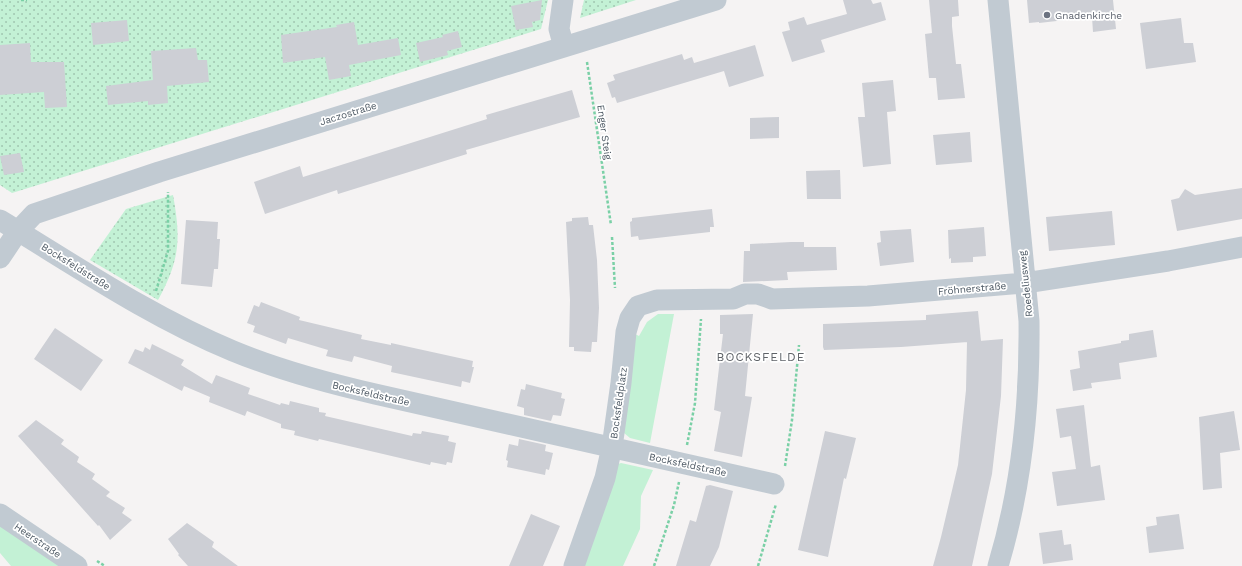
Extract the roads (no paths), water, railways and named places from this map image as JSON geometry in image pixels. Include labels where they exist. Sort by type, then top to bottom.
[{"type":"street","points":[[563,0],[559,29],[574,44]]},
{"type":"street","name":"Jaczostraße","points":[[0,258],[18,231],[34,214],[159,172],[716,0]]},
{"type":"street","name":"Roedeliusweg","points":[[998,0],[1029,321],[1028,399],[1016,496],[998,566]]},
{"type":"street","name":"Bocksfeldstraße","points":[[0,220],[144,308],[232,350],[275,367],[321,381],[375,394],[612,448],[775,494]]},
{"type":"street","name":"Fröhnerstraße","points":[[703,309],[733,299],[739,295],[751,294],[758,294],[772,299],[868,296],[1025,283],[1168,261],[1242,247]]},
{"type":"street","name":"Bocksfeldplatz","points":[[574,566],[605,478],[612,448],[622,383],[626,332],[630,318],[638,306],[658,300],[703,309]]},
{"type":"street","name":"Heerstraße","points":[[0,514],[77,566]]},
{"type":"place","name":"Gnadenkirche","points":[[1047,15]]},
{"type":"district","name":"BOCKSFELDE","points":[[761,357]]}]
